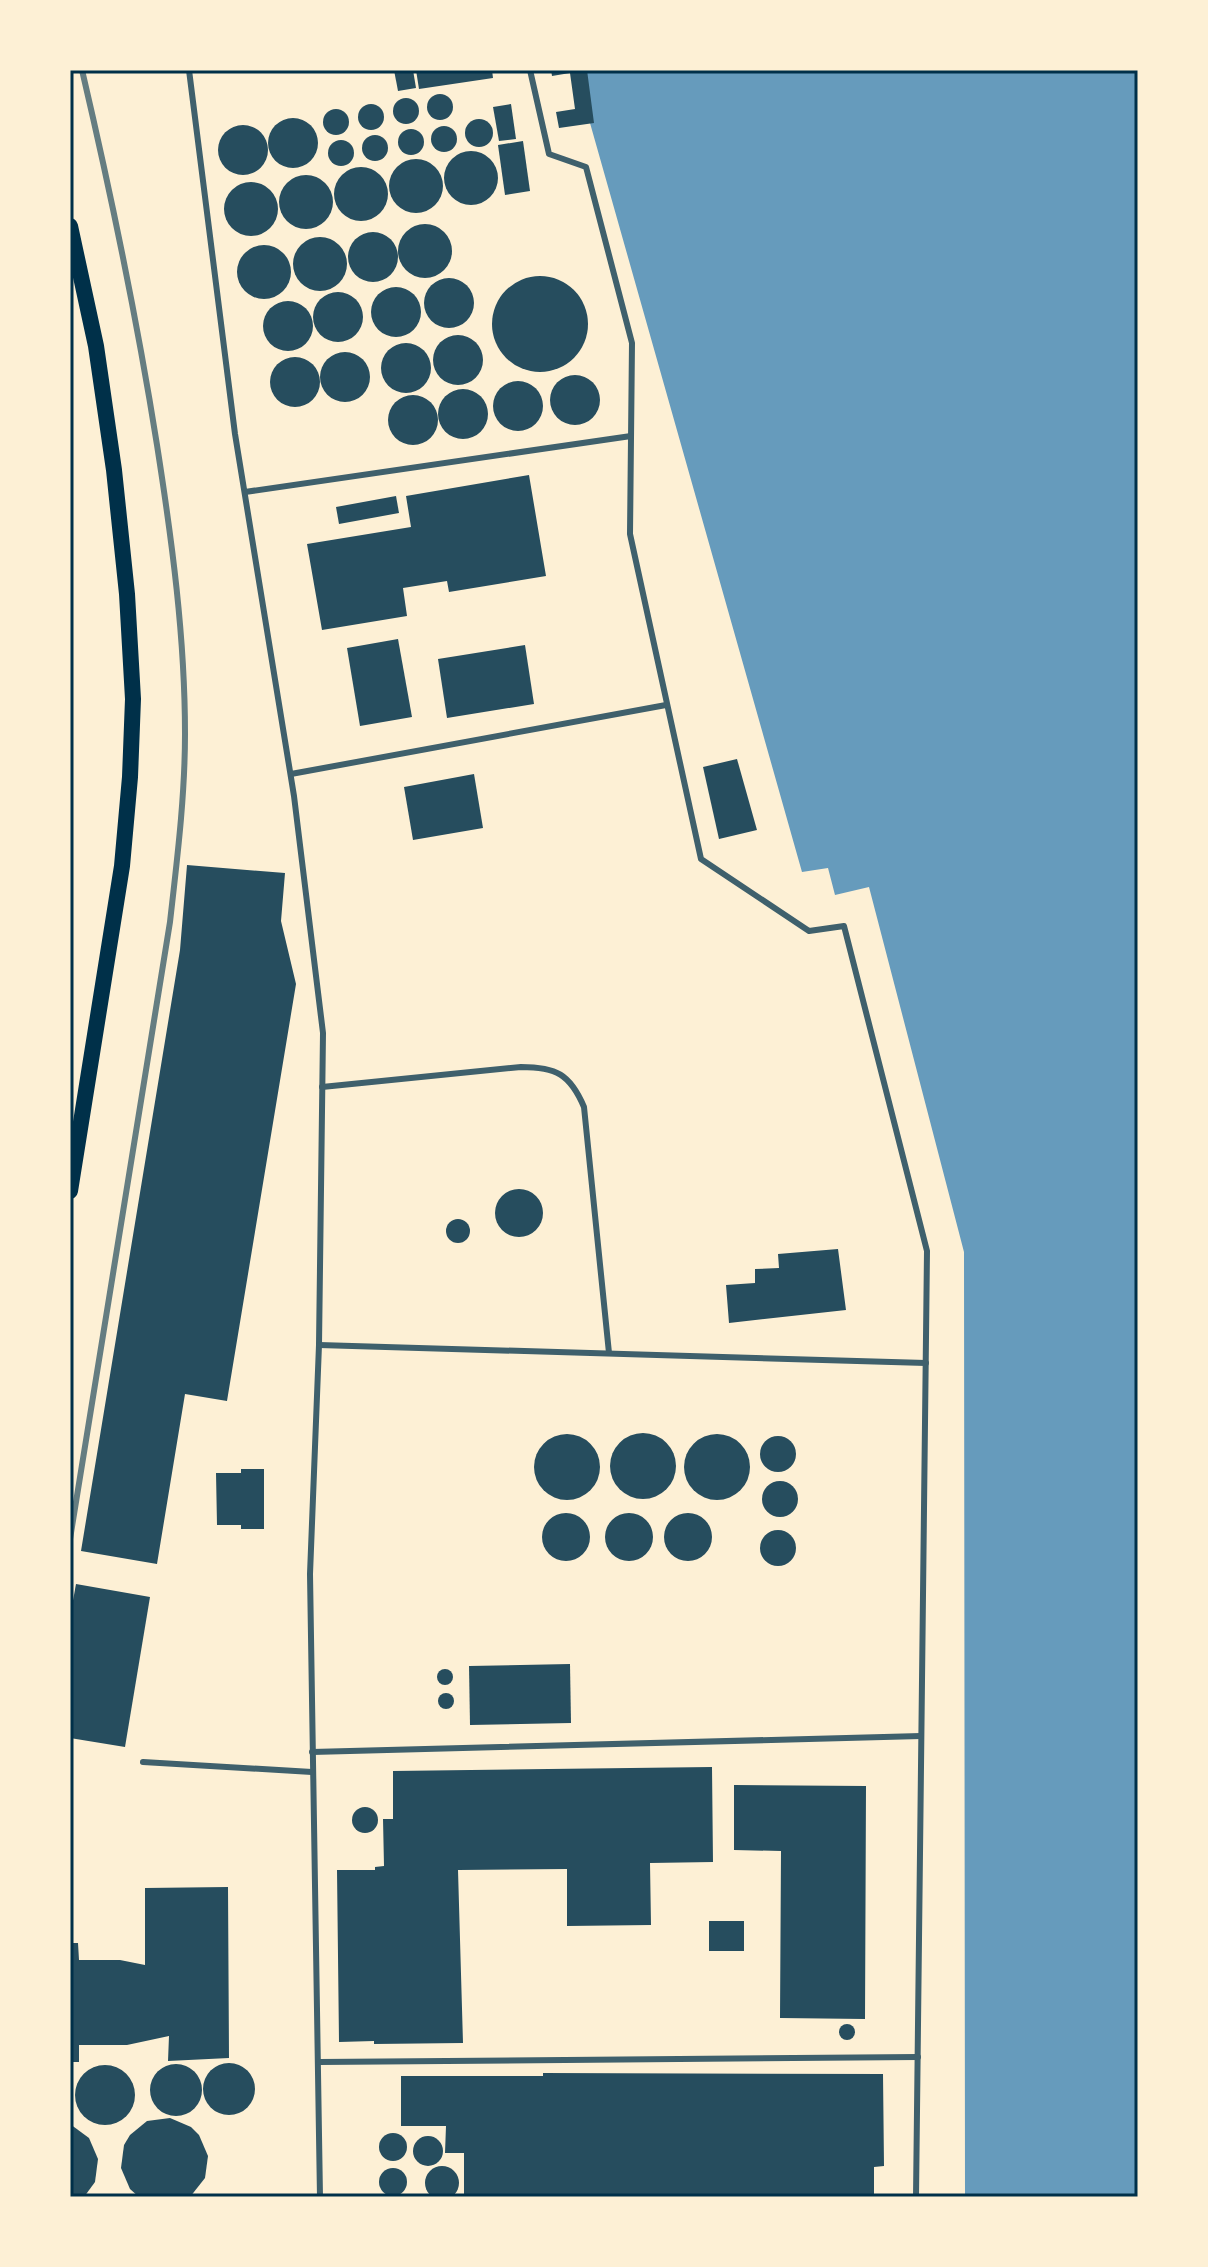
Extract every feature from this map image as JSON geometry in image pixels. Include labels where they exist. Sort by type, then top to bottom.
[{"type":"main road","points":[[70,226],[96,346],[114,470],[127,594],[133,699],[122,866],[70,1191]]},
{"type":"lane","points":[[189,70],[245,492],[291,774],[323,1033],[319,1345],[310,1574],[320,2197]]},
{"type":"lane","points":[[530,70],[549,154],[586,167],[632,343],[630,534],[701,859],[809,931],[844,926],[927,1251],[916,2197]]},
{"type":"lane","points":[[245,492],[631,436]]},
{"type":"lane","points":[[291,774],[666,705]]},
{"type":"lane","points":[[322,1087],[521,1067],[545,1067],[565,1077],[576,1088],[584,1107],[609,1353]]},
{"type":"lane","points":[[319,1345],[926,1363]]},
{"type":"lane","points":[[312,1752],[921,1736]]},
{"type":"lane","points":[[143,1762],[312,1772]]},
{"type":"lane","points":[[319,2062],[918,2057]]},
{"type":"water","points":[[575,70],[1138,70],[1138,2197],[965,2197],[964,1252],[869,887],[835,895],[828,868],[802,872]]},
{"type":"building","points":[[394,70],[413,70],[416,88],[398,91]]},
{"type":"building","points":[[416,70],[492,70],[493,78],[419,89]]},
{"type":"building","points":[[551,70],[587,70],[594,123],[559,128],[556,112],[575,109],[570,73],[552,76]]},
{"type":"building","points":[[440,94],[450,97],[453,107],[450,117],[440,120],[430,117],[427,107],[430,97]]},
{"type":"building","points":[[406,98],[416,101],[419,111],[416,121],[406,124],[396,121],[393,111],[396,101]]},
{"type":"building","points":[[371,104],[381,107],[384,117],[381,127],[371,130],[361,127],[358,117],[361,107]]},
{"type":"building","points":[[511,104],[516,139],[499,141],[493,107]]},
{"type":"building","points":[[336,109],[346,112],[349,122],[346,132],[336,135],[326,132],[323,122],[326,112]]},
{"type":"building","points":[[293,118],[310,126],[318,143],[310,160],[293,168],[276,160],[268,143],[276,126]]},
{"type":"building","points":[[479,119],[489,123],[493,133],[489,143],[479,147],[469,143],[465,133],[469,123]]},
{"type":"building","points":[[243,125],[260,133],[268,150],[260,167],[243,175],[226,167],[218,150],[226,133]]},
{"type":"building","points":[[444,126],[453,130],[457,139],[453,148],[444,152],[435,148],[431,139],[435,130]]},
{"type":"building","points":[[411,129],[420,133],[424,142],[420,151],[411,155],[402,151],[398,142],[402,133]]},
{"type":"building","points":[[375,135],[385,138],[388,148],[385,158],[375,161],[365,158],[362,148],[365,138]]},
{"type":"building","points":[[341,140],[351,143],[354,153],[351,163],[341,166],[331,163],[328,153],[331,143]]},
{"type":"building","points":[[523,141],[530,191],[505,195],[498,145]]},
{"type":"building","points":[[471,151],[490,159],[498,178],[490,197],[471,205],[452,197],[444,178],[452,159]]},
{"type":"building","points":[[416,159],[435,167],[443,186],[435,205],[416,213],[397,205],[389,186],[397,167]]},
{"type":"building","points":[[361,167],[380,175],[388,194],[380,213],[361,221],[342,213],[334,194],[342,175]]},
{"type":"building","points":[[306,175],[325,183],[333,202],[325,221],[306,229],[287,221],[279,202],[287,183]]},
{"type":"building","points":[[251,182],[270,190],[278,209],[270,228],[251,236],[232,228],[224,209],[232,190]]},
{"type":"building","points":[[425,224],[444,232],[452,251],[444,270],[425,278],[406,270],[398,251],[406,232]]},
{"type":"building","points":[[373,232],[390,240],[398,257],[390,274],[373,282],[356,274],[348,257],[356,240]]},
{"type":"building","points":[[320,237],[339,245],[347,264],[339,283],[320,291],[301,283],[293,264],[301,245]]},
{"type":"building","points":[[264,245],[283,253],[291,272],[283,291],[264,299],[245,291],[237,272],[245,253]]},
{"type":"building","points":[[540,276],[558,279],[574,290],[585,306],[588,324],[585,342],[574,358],[558,369],[540,372],[522,369],[506,358],[495,342],[492,324],[495,306],[506,290],[522,279]]},
{"type":"building","points":[[449,278],[466,286],[474,303],[466,320],[449,328],[432,320],[424,303],[432,286]]},
{"type":"building","points":[[396,287],[413,295],[421,312],[413,329],[396,337],[379,329],[371,312],[379,295]]},
{"type":"building","points":[[338,292],[355,300],[363,317],[355,334],[338,342],[321,334],[313,317],[321,300]]},
{"type":"building","points":[[288,301],[305,309],[313,326],[305,343],[288,351],[271,343],[263,326],[271,309]]},
{"type":"building","points":[[458,335],[475,343],[483,360],[475,377],[458,385],[441,377],[433,360],[441,343]]},
{"type":"building","points":[[406,343],[423,351],[431,368],[423,385],[406,393],[389,385],[381,368],[389,351]]},
{"type":"building","points":[[345,352],[362,360],[370,377],[362,394],[345,402],[328,394],[320,377],[328,360]]},
{"type":"building","points":[[295,357],[312,365],[320,382],[312,399],[295,407],[278,399],[270,382],[278,365]]},
{"type":"building","points":[[575,375],[592,383],[600,400],[592,417],[575,425],[558,417],[550,400],[558,383]]},
{"type":"building","points":[[518,381],[535,389],[543,406],[535,423],[518,431],[501,423],[493,406],[501,389]]},
{"type":"building","points":[[463,389],[480,397],[488,414],[480,431],[463,439],[446,431],[438,414],[446,397]]},
{"type":"building","points":[[413,395],[430,403],[438,420],[430,437],[413,445],[396,437],[388,420],[396,403]]},
{"type":"building","points":[[529,475],[546,576],[449,592],[447,581],[403,588],[407,616],[322,630],[307,544],[411,527],[406,496]]},
{"type":"building","points":[[396,496],[399,513],[339,524],[336,507]]},
{"type":"building","points":[[398,639],[412,717],[360,726],[347,648]]},
{"type":"building","points":[[525,645],[534,704],[447,718],[438,659]]},
{"type":"building","points":[[737,759],[757,830],[719,839],[703,767]]},
{"type":"building","points":[[474,774],[483,828],[413,840],[404,787]]},
{"type":"building","points":[[187,865],[285,873],[281,921],[296,984],[227,1401],[185,1394],[157,1564],[81,1551],[180,950]]},
{"type":"building","points":[[519,1189],[536,1196],[543,1213],[536,1230],[519,1237],[502,1230],[495,1213],[502,1196]]},
{"type":"building","points":[[458,1219],[469,1226],[470,1231],[463,1242],[458,1243],[447,1236],[446,1231],[453,1220]]},
{"type":"building","points":[[838,1249],[846,1310],[729,1323],[726,1285],[755,1283],[755,1269],[779,1268],[778,1254]]},
{"type":"building","points":[[643,1433],[666,1443],[676,1466],[666,1489],[643,1499],[620,1489],[610,1466],[620,1443]]},
{"type":"building","points":[[567,1434],[590,1444],[600,1467],[590,1490],[567,1500],[544,1490],[534,1467],[544,1444]]},
{"type":"building","points":[[717,1434],[740,1444],[750,1467],[740,1490],[717,1500],[694,1490],[684,1467],[694,1444]]},
{"type":"building","points":[[778,1436],[791,1441],[796,1454],[791,1467],[778,1472],[765,1467],[760,1454],[765,1441]]},
{"type":"building","points":[[241,1469],[264,1469],[264,1529],[217,1525],[216,1473],[241,1473]]},
{"type":"building","points":[[780,1481],[793,1486],[798,1499],[793,1512],[780,1517],[767,1512],[762,1499],[767,1486]]},
{"type":"building","points":[[566,1513],[583,1520],[590,1537],[583,1554],[566,1561],[549,1554],[542,1537],[549,1520]]},
{"type":"building","points":[[629,1513],[646,1520],[653,1537],[646,1554],[629,1561],[612,1554],[605,1537],[612,1520]]},
{"type":"building","points":[[688,1513],[705,1520],[712,1537],[705,1554],[688,1561],[671,1554],[664,1537],[671,1520]]},
{"type":"building","points":[[778,1530],[791,1535],[796,1548],[791,1561],[778,1566],[765,1561],[760,1548],[765,1535]]},
{"type":"building","points":[[76,1584],[150,1597],[125,1747],[70,1738],[70,1617]]},
{"type":"building","points":[[570,1664],[571,1723],[470,1725],[469,1666]]},
{"type":"building","points":[[445,1669],[451,1671],[451,1683],[445,1685],[439,1683],[437,1677],[439,1671]]},
{"type":"building","points":[[446,1693],[452,1695],[452,1707],[446,1709],[440,1707],[438,1701],[440,1695]]},
{"type":"building","points":[[712,1767],[713,1862],[650,1863],[651,1925],[567,1926],[567,1869],[458,1870],[463,2043],[339,2042],[337,1870],[375,1870],[375,1867],[384,1866],[383,1819],[393,1819],[393,1771]]},
{"type":"building","points":[[734,1785],[866,1786],[865,2019],[780,2018],[781,1851],[734,1850]]},
{"type":"building","points":[[365,1807],[374,1811],[378,1820],[374,1829],[365,1833],[356,1829],[352,1820],[356,1811]]},
{"type":"building","points":[[228,1887],[229,2058],[168,2061],[169,2036],[127,2045],[79,2045],[79,2062],[70,2062],[70,1943],[78,1943],[79,1960],[120,1960],[145,1965],[145,1888]]},
{"type":"building","points":[[709,1921],[744,1921],[744,1951],[709,1951]]},
{"type":"building","points":[[847,2024],[853,2026],[853,2038],[847,2040],[841,2038],[839,2032],[841,2026]]},
{"type":"building","points":[[229,2063],[247,2071],[255,2089],[247,2107],[229,2115],[211,2107],[203,2089],[211,2071]]},
{"type":"building","points":[[176,2064],[194,2072],[202,2090],[194,2108],[176,2116],[158,2108],[150,2090],[158,2072]]},
{"type":"building","points":[[105,2065],[117,2067],[126,2074],[133,2083],[133,2107],[126,2116],[117,2123],[105,2125],[93,2123],[84,2116],[77,2107],[75,2095],[77,2083],[84,2074],[93,2067]]},
{"type":"building","points":[[543,2073],[883,2074],[884,2166],[874,2167],[874,2197],[464,2197],[464,2153],[445,2153],[446,2126],[401,2126],[401,2076],[543,2076]]},
{"type":"building","points":[[170,2118],[191,2127],[199,2135],[208,2156],[205,2178],[190,2197],[139,2197],[130,2189],[121,2168],[124,2145],[130,2135],[147,2121]]},
{"type":"building","points":[[70,2124],[89,2138],[98,2159],[95,2182],[84,2197],[70,2197]]},
{"type":"building","points":[[393,2133],[403,2137],[407,2147],[403,2157],[393,2161],[383,2157],[379,2147],[383,2137]]},
{"type":"building","points":[[428,2136],[439,2140],[443,2151],[439,2162],[428,2166],[417,2162],[413,2151],[417,2140]]},
{"type":"building","points":[[442,2166],[454,2171],[459,2183],[454,2195],[442,2200],[430,2195],[425,2183],[430,2171]]},
{"type":"building","points":[[393,2168],[403,2172],[407,2182],[403,2192],[393,2196],[383,2192],[379,2182],[383,2172]]},
{"type":"railway","points":[[70,1539],[170,922],[185,758],[183,661],[168,517],[123,257],[82,70]]}]
